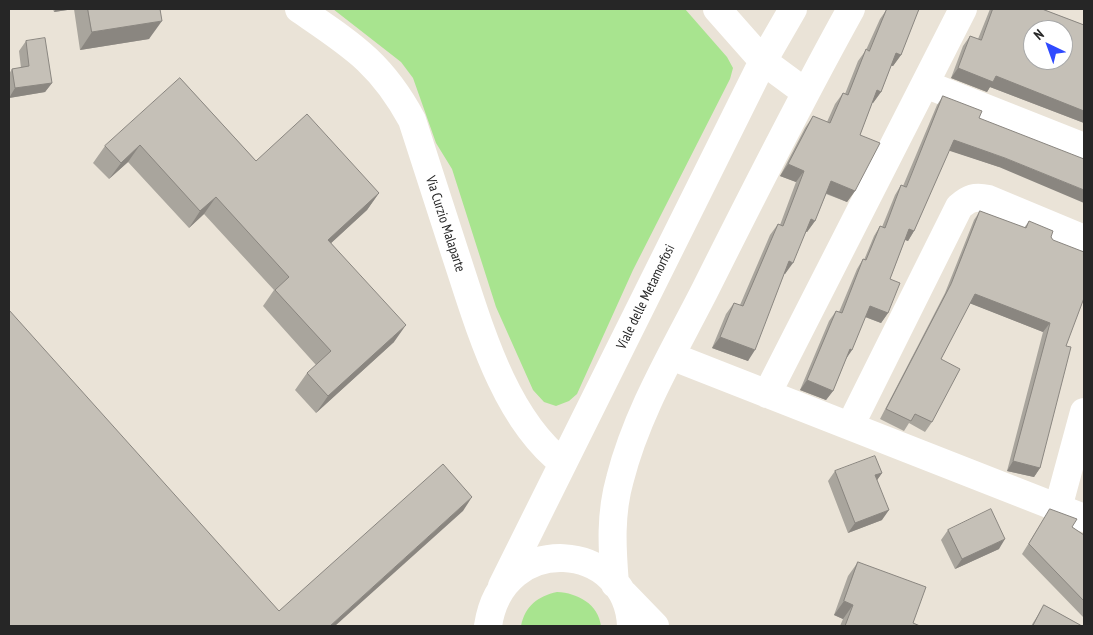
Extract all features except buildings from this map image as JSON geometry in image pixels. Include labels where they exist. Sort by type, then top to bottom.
[{"type":"street","name":"Via Curzio Malaparte","points":[[299,9],[360,51],[398,93],[412,120],[473,310],[492,357],[523,420],[537,440],[563,463]]},
{"type":"street","points":[[717,9],[763,61],[805,92]]},
{"type":"street","name":"Viale delle Metamorfosi","points":[[488,626],[490,608],[763,61],[793,9]]},
{"type":"street","points":[[631,626],[626,603],[615,584],[611,531],[620,478],[645,407],[805,92],[851,9]]},
{"type":"street","points":[[767,394],[963,9]]},
{"type":"street","points":[[925,84],[1084,147]]},
{"type":"street","points":[[850,426],[959,207],[967,200],[977,197],[988,199],[1084,239]]},
{"type":"street","points":[[671,356],[1084,518]]},
{"type":"street","points":[[1058,508],[1084,412]]},
{"type":"street","points":[[502,586],[518,571],[533,562],[549,558],[570,558],[593,566],[615,584],[655,626]]},
{"type":"green space","points":[[333,9],[685,9],[727,57],[733,68],[730,79],[633,270],[577,394],[569,401],[556,406],[544,402],[533,390],[496,307],[452,169],[436,143],[413,78],[401,62]]},
{"type":"green space","points":[[557,592],[579,597],[586,601],[596,612],[601,626],[521,626],[526,613],[533,603],[544,596]]}]
